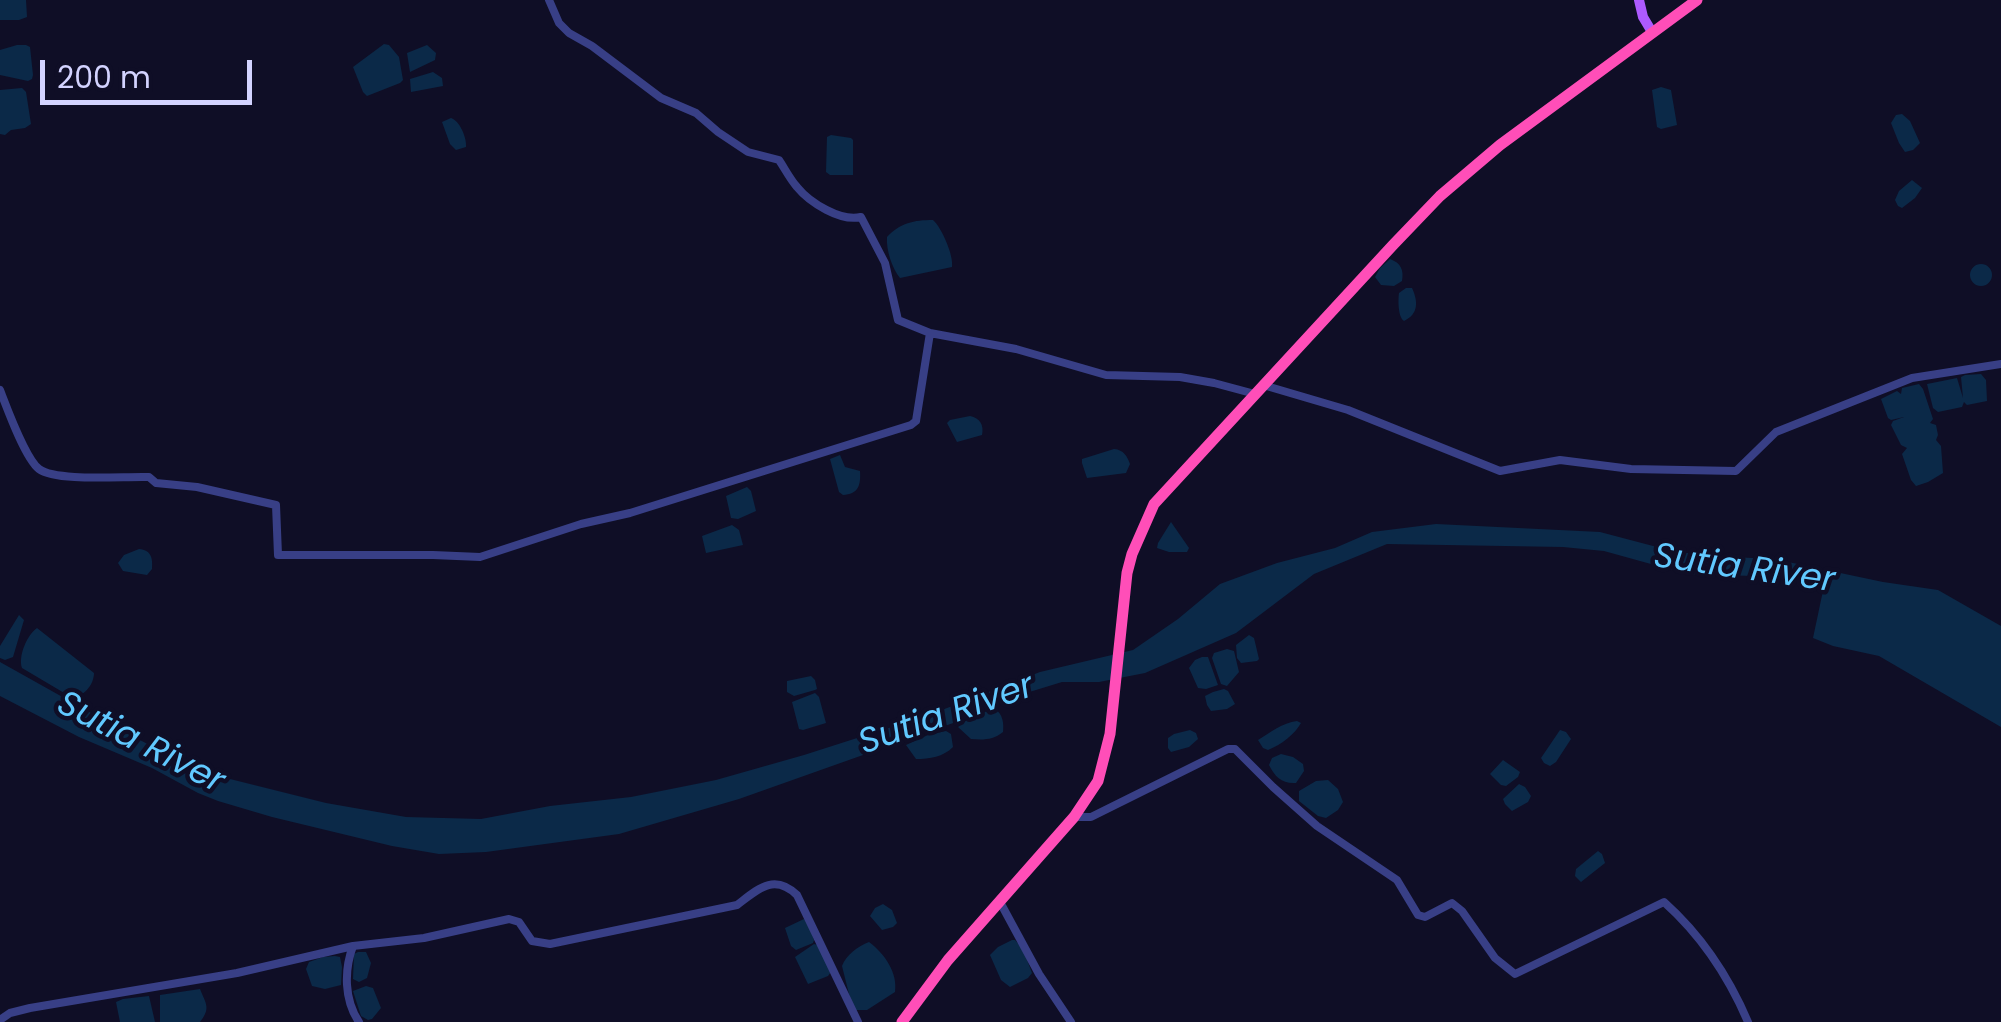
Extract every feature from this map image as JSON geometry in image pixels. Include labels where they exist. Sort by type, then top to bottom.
[{"type":"highway","points":[[902,1022],[948,960],[1074,817],[1098,781],[1110,734],[1123,596],[1132,554],[1154,504],[1440,196],[1500,145],[1697,0]]},
{"type":"main road","points":[[1639,0],[1652,32]]},
{"type":"street","points":[[549,0],[559,24],[569,33],[661,98],[696,113],[748,152],[778,160],[809,200],[851,219],[861,217],[885,263],[898,320],[930,334],[1016,350],[1106,375],[1180,377],[1259,389],[1348,410],[1500,471],[1560,460],[1631,468],[1736,471],[1776,432],[1912,378],[2001,364]]},
{"type":"street","points":[[0,390],[31,460],[40,470],[58,477],[149,476],[156,483],[197,487],[276,504],[278,555],[480,557],[911,425],[916,422],[930,334]]},
{"type":"street","points":[[1074,817],[1091,817],[1228,748],[1235,749],[1317,826],[1397,880],[1418,914],[1425,917],[1449,903],[1462,911],[1496,958],[1515,974],[1664,902],[1710,952],[1748,1022]]},
{"type":"street","points":[[0,1020],[30,1008],[237,973],[353,946],[424,938],[509,919],[520,922],[532,941],[550,944],[737,905],[770,884],[786,885],[797,895],[858,1022]]},
{"type":"street","points":[[1000,902],[1039,974],[1071,1022]]},
{"type":"street","points":[[353,946],[346,964],[346,980],[352,1012],[358,1022]]},
{"type":"water","points":[[0,0],[26,0],[27,17],[0,20]]},
{"type":"water","points":[[384,44],[399,57],[403,80],[367,96],[353,67]]},
{"type":"water","points":[[17,45],[30,47],[33,75],[28,81],[0,75],[0,50]]},
{"type":"water","points":[[427,45],[436,53],[435,60],[410,72],[407,53]]},
{"type":"water","points":[[433,72],[442,78],[443,86],[411,92],[410,79]]},
{"type":"water","points":[[22,88],[31,124],[0,134],[0,90]]},
{"type":"water","points":[[1652,90],[1671,90],[1677,125],[1661,129],[1657,127]]},
{"type":"water","points":[[1902,114],[1910,121],[1920,143],[1905,152],[1891,123],[1896,115]]},
{"type":"water","points":[[451,118],[462,130],[466,147],[456,150],[450,144],[442,122]]},
{"type":"water","points":[[827,137],[853,140],[853,175],[826,172]]},
{"type":"water","points":[[1912,180],[1922,188],[1902,208],[1895,200]]},
{"type":"water","points":[[933,220],[947,242],[952,267],[900,278],[890,259],[887,237],[908,223]]},
{"type":"water","points":[[1390,259],[1401,267],[1402,281],[1394,286],[1381,285],[1375,277]]},
{"type":"water","points":[[1981,264],[1989,267],[1989,283],[1981,286],[1973,283],[1970,275],[1973,267]]},
{"type":"water","points":[[1412,288],[1416,307],[1404,321],[1399,293]]},
{"type":"water","points":[[1981,374],[1986,380],[1987,401],[1967,405],[1964,402],[1962,407],[1938,412],[1933,408],[1927,384],[1957,378],[1963,398],[1961,377]]},
{"type":"water","points":[[1919,384],[1933,419],[1930,423],[1936,425],[1943,473],[1916,486],[1902,454],[1907,448],[1901,445],[1891,425],[1904,417],[1888,418],[1881,399]]},
{"type":"water","points":[[970,416],[981,422],[982,435],[957,442],[947,423]]},
{"type":"water","points":[[1114,449],[1128,458],[1126,473],[1087,478],[1082,459]]},
{"type":"water","points":[[840,455],[845,467],[860,471],[857,488],[843,495],[830,459]]},
{"type":"water","points":[[747,487],[756,511],[731,518],[726,496]]},
{"type":"water","points":[[1171,522],[1189,548],[1187,552],[1157,548]]},
{"type":"water","name":"Sutia River","points":[[1436,524],[1600,532],[1672,551],[1774,559],[1938,590],[2001,626],[2001,727],[1879,656],[1813,638],[1824,586],[1787,577],[1687,574],[1604,551],[1563,547],[1387,544],[1314,574],[1236,633],[1145,673],[1099,682],[1062,682],[997,702],[956,722],[739,799],[619,834],[486,852],[439,854],[392,846],[218,801],[0,696],[0,662],[202,772],[326,803],[406,817],[481,819],[631,797],[716,780],[804,755],[929,715],[1040,672],[1133,650],[1220,584],[1277,563],[1335,548],[1372,532]]},
{"type":"water","points":[[732,525],[739,530],[743,545],[706,553],[702,536]]},
{"type":"water","points":[[139,549],[150,555],[152,569],[147,575],[123,571],[118,563],[124,555]]},
{"type":"water","points":[[19,615],[24,620],[13,657],[5,660],[0,658],[0,646]]},
{"type":"water","points":[[37,628],[94,673],[84,693],[71,697],[22,668],[24,646]]},
{"type":"water","points":[[1249,635],[1254,638],[1259,659],[1241,663],[1236,645]]},
{"type":"water","points":[[1234,651],[1239,672],[1227,686],[1221,684],[1212,658],[1214,653]]},
{"type":"water","points":[[1202,657],[1208,657],[1218,685],[1206,689],[1198,688],[1189,668]]},
{"type":"water","points":[[811,676],[817,689],[794,696],[787,692],[787,681]]},
{"type":"water","points":[[1224,689],[1235,704],[1211,711],[1205,696]]},
{"type":"water","points":[[815,693],[826,723],[799,729],[792,702]]},
{"type":"water","points":[[994,708],[1003,725],[1003,732],[996,737],[971,739],[958,727],[967,720]]},
{"type":"water","points":[[1297,721],[1301,723],[1287,739],[1268,750],[1263,748],[1258,740]]},
{"type":"water","points":[[1190,730],[1198,739],[1189,747],[1171,752],[1168,738]]},
{"type":"water","points":[[1560,730],[1571,739],[1550,766],[1541,758]]},
{"type":"water","points":[[946,731],[951,734],[953,747],[941,755],[916,759],[906,745],[928,735]]},
{"type":"water","points":[[1281,754],[1303,764],[1304,771],[1296,783],[1280,779],[1269,765],[1272,758]]},
{"type":"water","points":[[1503,760],[1520,772],[1506,786],[1490,774]]},
{"type":"water","points":[[1328,780],[1338,789],[1343,802],[1326,818],[1299,801],[1299,791],[1316,781]]},
{"type":"water","points":[[1519,784],[1531,796],[1512,811],[1503,799]]},
{"type":"water","points":[[1598,851],[1605,863],[1581,882],[1575,876],[1576,869]]},
{"type":"water","points":[[883,904],[892,910],[897,923],[882,930],[870,916]]},
{"type":"water","points":[[804,919],[814,940],[796,950],[785,928]]},
{"type":"water","points":[[1012,940],[1023,949],[1032,973],[1010,987],[1001,980],[990,955]]},
{"type":"water","points":[[869,942],[889,964],[895,992],[867,1010],[853,1010],[842,966],[853,951]]},
{"type":"water","points":[[814,944],[831,972],[808,984],[795,957]]},
{"type":"water","points":[[366,952],[371,963],[367,978],[359,982],[353,979],[354,954]]},
{"type":"water","points":[[340,957],[341,985],[325,989],[312,986],[306,969],[309,962]]},
{"type":"water","points":[[366,986],[373,988],[381,1008],[368,1020],[361,1016],[353,991]]},
{"type":"water","points":[[200,989],[206,1009],[200,1022],[160,1022],[160,995]]},
{"type":"water","points":[[149,996],[155,1022],[120,1022],[116,1002]]}]
